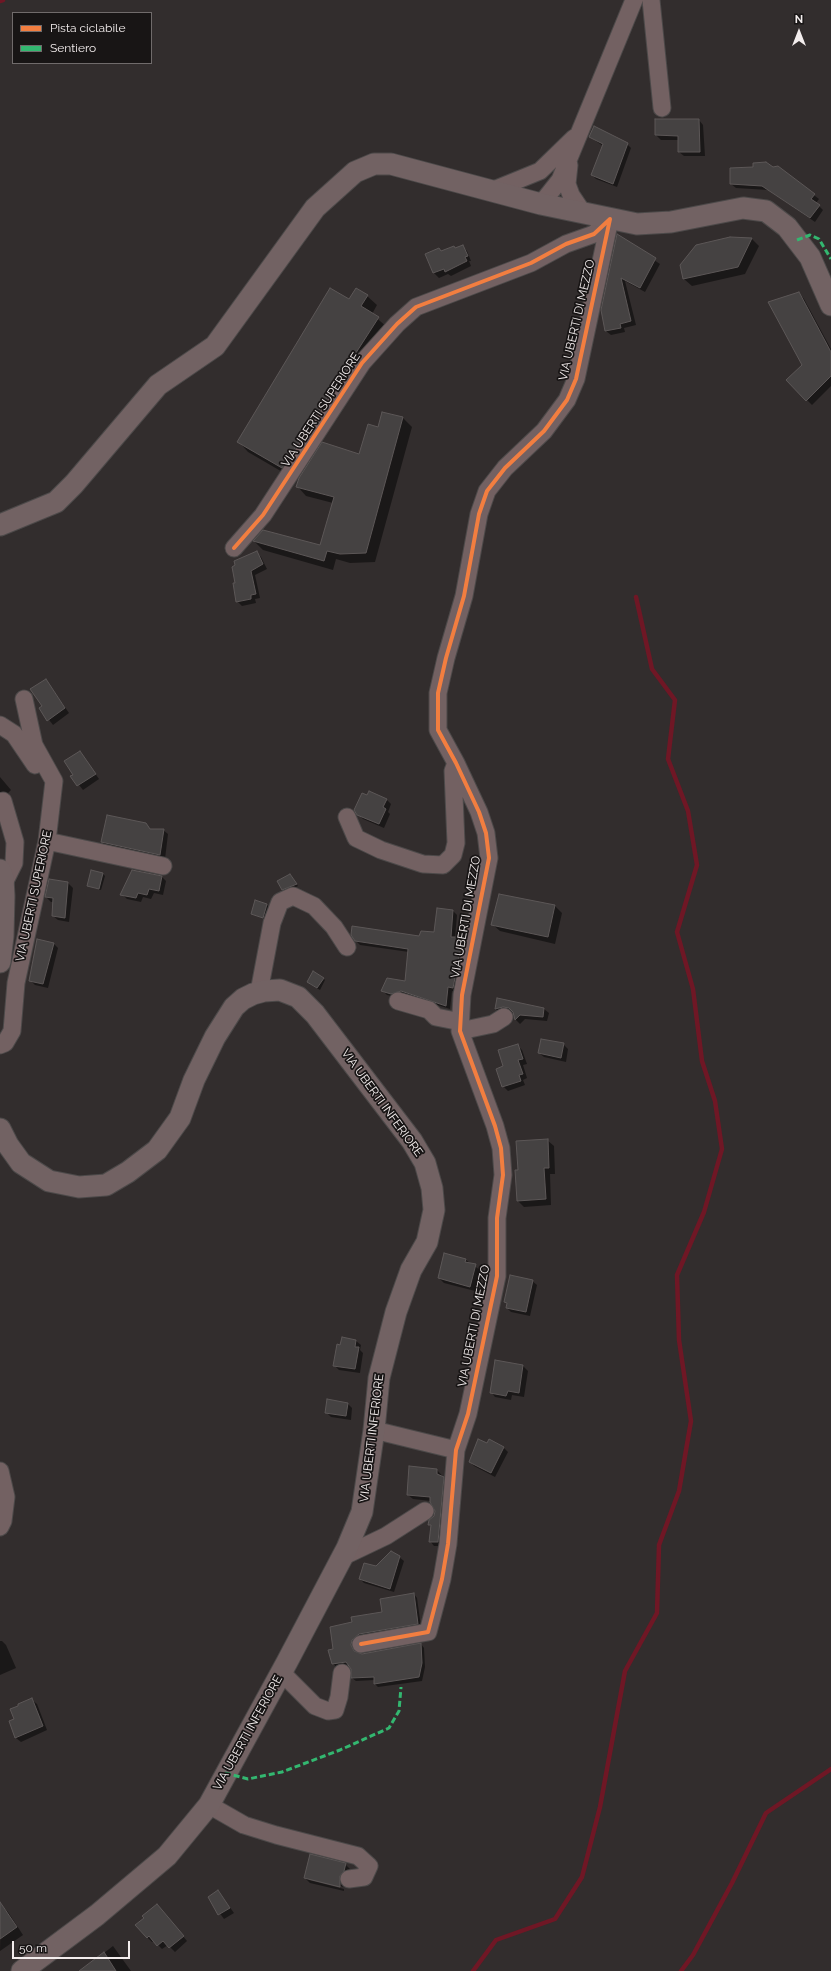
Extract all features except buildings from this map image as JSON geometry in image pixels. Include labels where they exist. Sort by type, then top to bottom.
[{"type":"main road","points":[[0,525],[56,502],[74,484],[158,385],[215,346],[316,208],[355,172],[374,164],[391,164],[541,204],[637,224],[664,223],[743,208],[766,211],[787,227],[810,257],[831,305]]},
{"type":"main road","name":"VIA UBERTI SUPERIORE","points":[[0,962],[4,936],[2,876]]},
{"type":"main road","name":"VIA UBERTI INFERIORE","points":[[22,1971],[139,1881],[167,1856],[209,1805],[342,1557],[362,1512],[374,1430],[379,1378],[396,1312],[411,1270],[427,1242],[434,1210],[432,1188],[425,1163],[412,1141],[315,1014],[298,997],[291,993],[271,990],[259,992]]},
{"type":"main road","points":[[0,1129],[8,1145],[21,1163],[49,1181],[79,1187],[106,1185],[128,1172],[157,1150],[180,1118],[194,1080],[226,1017],[243,999],[259,992]]},
{"type":"street","points":[[541,204],[560,180],[634,0]]},
{"type":"street","points":[[651,0],[662,108]]},
{"type":"street","points":[[491,191],[540,171],[579,134]]},
{"type":"street","points":[[579,134],[569,164],[567,184],[571,195],[583,213]]},
{"type":"street","points":[[540,171],[541,204]]},
{"type":"street","name":"VIA UBERTI SUPERIORE","points":[[234,548],[263,515],[362,362],[397,324],[416,307],[531,263],[566,244],[594,234],[610,219]]},
{"type":"street","name":"VIA UBERTI DI MEZZO","points":[[362,1644],[428,1632],[442,1579],[448,1544],[456,1450],[468,1414],[497,1276],[497,1218],[502,1174],[501,1148],[495,1126],[460,1026],[462,995],[489,858],[486,833],[479,812],[456,763],[438,730],[438,693],[446,658],[464,596],[479,514],[487,491],[506,468],[544,431],[567,400],[576,379],[610,219]]},
{"type":"street","name":"VIA UBERTI SUPERIORE","points":[[0,1045],[5,1043],[12,1031],[16,983],[48,841],[54,781],[34,745],[24,698]]},
{"type":"street","points":[[0,725],[14,734],[53,792]]},
{"type":"street","points":[[347,817],[356,838],[362,841],[381,850],[423,864],[444,865],[453,855],[456,843],[453,771],[456,763]]},
{"type":"street","points":[[2,876],[14,863],[15,842],[3,801]]},
{"type":"street","points":[[48,841],[163,866]]},
{"type":"street","points":[[259,992],[272,924],[280,902],[293,896],[314,906],[334,927],[347,947]]},
{"type":"street","points":[[398,1000],[429,1010],[436,1017],[460,1026],[493,1024],[504,1017]]},
{"type":"street","points":[[374,1430],[456,1450]]},
{"type":"street","points":[[0,1471],[6,1497],[3,1521],[0,1527]]},
{"type":"street","points":[[342,1557],[386,1536],[425,1511]]},
{"type":"street","points":[[281,1672],[316,1706],[328,1711],[335,1710],[339,1697],[342,1673]]},
{"type":"street","points":[[209,1805],[244,1825],[276,1835],[358,1856],[369,1866],[364,1877],[349,1879]]},
{"type":"waterway","points":[[473,1971],[496,1940],[555,1919],[582,1877],[600,1807],[625,1671],[657,1613],[659,1545],[679,1491],[691,1421],[679,1340],[677,1275],[704,1212],[722,1149],[715,1101],[702,1061],[693,989],[677,932],[697,865],[688,811],[668,759],[675,700],[652,669],[636,597]]},
{"type":"waterway","points":[[681,1971],[693,1955],[732,1883],[766,1813],[831,1769]]},
{"type":"marked path","points":[[797,240],[810,235],[819,239],[831,259]]},
{"type":"marked path","points":[[225,1773],[248,1779],[282,1772],[340,1750],[389,1728],[399,1711],[401,1687]]},
{"type":"cycle path","points":[[234,548],[263,515],[362,363],[397,324],[416,307],[531,263],[566,244],[594,234],[610,219]]},
{"type":"cycle path","points":[[361,1644],[428,1632],[442,1579],[448,1544],[456,1450],[468,1414],[497,1276],[497,1218],[503,1175],[501,1148],[495,1126],[460,1031],[462,995],[489,858],[486,833],[479,812],[456,763],[438,730],[438,693],[446,658],[464,596],[479,514],[487,491],[505,468],[544,431],[567,400],[576,379],[610,219]]}]
